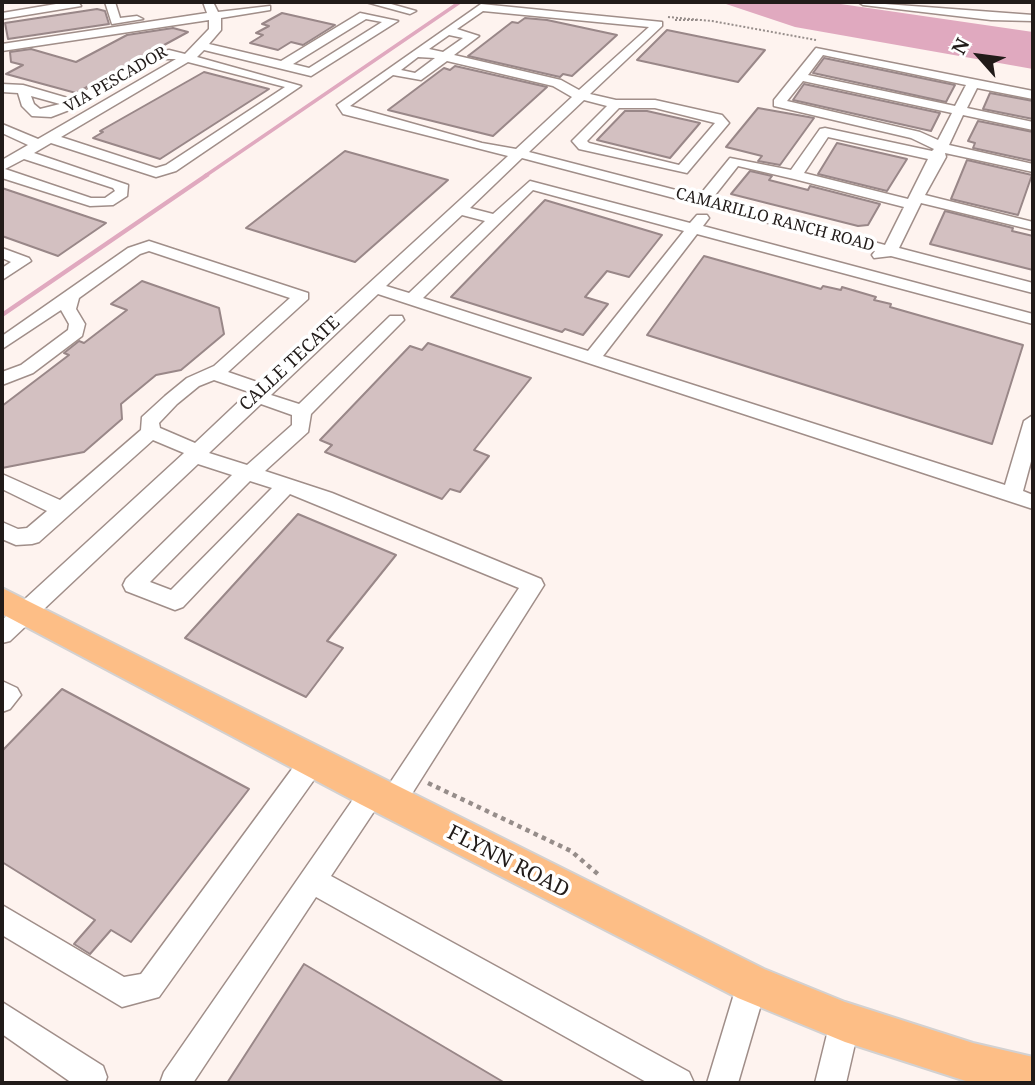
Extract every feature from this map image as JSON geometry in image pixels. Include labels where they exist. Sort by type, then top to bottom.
[{"type":"main road","name":"FLYNN ROAD","points":[[10,615],[312,762],[752,984],[845,1022],[973,1063],[1033,1078]]},
{"type":"street","points":[[8,2],[6,15],[75,6],[74,2]]},
{"type":"street","points":[[110,2],[116,22],[211,9],[267,8]]},
{"type":"street","points":[[369,2],[410,11]]},
{"type":"street","points":[[863,2],[991,17],[1033,18]]},
{"type":"street","points":[[391,71],[481,7],[659,20]]},
{"type":"street","points":[[2,47],[112,31],[211,9]]},
{"type":"street","name":"VIA PESCADOR","points":[[2,166],[188,58],[203,46],[215,30],[211,9]]},
{"type":"street","points":[[203,46],[311,72],[392,21],[364,15],[283,65]]},
{"type":"street","name":"CALLE TECATE","points":[[10,615],[195,453],[659,20]]},
{"type":"street","points":[[39,41],[82,49],[112,31]]},
{"type":"street","points":[[391,71],[417,77],[473,36],[447,31]]},
{"type":"street","points":[[941,152],[915,135],[779,103],[820,51],[1033,95]]},
{"type":"street","points":[[2,88],[23,89],[28,106],[37,113],[51,113],[72,104],[155,56],[169,54],[295,86],[171,168],[156,173],[2,128]]},
{"type":"street","points":[[415,54],[445,57],[557,83],[578,95],[616,104],[655,104],[717,118],[722,123],[665,191]]},
{"type":"street","points":[[613,64],[637,69]]},
{"type":"street","name":"CAMARILLO RANCH ROAD","points":[[391,71],[343,105],[348,111],[481,147],[517,153],[1033,288]]},
{"type":"street","points":[[800,76],[1033,126]]},
{"type":"street","points":[[878,277],[891,273],[898,257],[890,250],[917,201],[974,83]]},
{"type":"street","points":[[616,104],[579,141],[584,146],[682,170]]},
{"type":"street","points":[[795,175],[825,132],[1033,167]]},
{"type":"street","points":[[2,173],[90,202],[108,202],[122,193],[123,188],[118,185],[23,154]]},
{"type":"street","points":[[593,357],[694,228],[735,161],[1033,226]]},
{"type":"street","points":[[412,300],[530,185],[1033,319]]},
{"type":"street","points":[[457,209],[495,219]]},
{"type":"street","points":[[2,344],[134,251],[149,246],[302,296],[215,374],[193,382],[171,400],[149,421],[151,432]]},
{"type":"street","points":[[2,253],[23,261],[2,275]]},
{"type":"street","points":[[373,287],[1033,502]]},
{"type":"street","points":[[2,379],[27,369],[76,332],[77,324],[68,309],[71,295]]},
{"type":"street","points":[[287,485],[175,601],[134,585],[249,473],[301,427],[302,412],[396,320]]},
{"type":"street","points":[[215,374],[302,412]]},
{"type":"street","points":[[1012,495],[1033,421]]},
{"type":"street","points":[[151,432],[195,453],[325,498],[533,585],[410,774],[382,798],[312,880],[175,1083]]},
{"type":"street","points":[[2,530],[16,537],[32,536],[151,432]]},
{"type":"street","points":[[2,481],[62,509]]},
{"type":"street","points":[[2,691],[9,695],[2,702]]},
{"type":"street","points":[[2,919],[122,992],[149,987],[312,762]]},
{"type":"street","points":[[312,880],[678,1083]]},
{"type":"street","points":[[722,1083],[752,984]]},
{"type":"street","points":[[2,1017],[94,1081]]},
{"type":"street","points":[[830,1083],[845,1022]]},
{"type":"path","points":[[659,20],[698,20]]},
{"type":"path","points":[[659,20],[698,20],[828,43]]},
{"type":"path","points":[[410,774],[571,851],[606,880]]},
{"type":"shaded area","points":[[720,2],[827,2],[1033,32],[1033,69],[795,27]]},
{"type":"building","points":[[97,9],[105,11],[109,24],[8,39],[5,23]]},
{"type":"building","points":[[282,13],[335,25],[303,45],[291,42],[278,50],[250,43],[263,35],[256,33],[269,26],[262,24]]},
{"type":"building","points":[[525,18],[617,35],[572,76],[563,74],[560,77],[468,56],[512,22],[518,23]]},
{"type":"building","points":[[173,28],[188,32],[76,93],[6,74],[23,65],[11,62],[10,52],[31,49],[76,62],[127,35]]},
{"type":"building","points":[[667,30],[765,50],[738,82],[637,60]]},
{"type":"building","points":[[824,58],[955,85],[946,102],[813,73]]},
{"type":"building","points":[[455,66],[547,87],[493,136],[388,110],[444,68],[450,70]]},
{"type":"building","points":[[204,72],[269,89],[160,159],[93,138],[103,132],[100,131]]},
{"type":"building","points":[[804,84],[940,113],[931,131],[793,100]]},
{"type":"building","points":[[990,93],[1033,101],[1033,119],[983,109]]},
{"type":"building","points":[[758,108],[814,118],[780,165],[758,161],[762,156],[726,147]]},
{"type":"building","points":[[625,111],[647,111],[700,123],[670,158],[597,140]]},
{"type":"building","points":[[978,121],[1033,132],[1033,161],[973,148],[975,143],[968,141]]},
{"type":"building","points":[[837,143],[907,159],[887,191],[818,174]]},
{"type":"building","points":[[345,151],[448,180],[355,262],[246,228]]},
{"type":"building","points":[[967,160],[1032,175],[1018,215],[951,199]]},
{"type":"building","points":[[750,171],[772,176],[769,180],[808,190],[810,186],[880,204],[868,225],[858,226],[731,194]]},
{"type":"building","points":[[2,188],[106,223],[58,256],[2,236]]},
{"type":"building","points":[[545,200],[662,235],[629,277],[607,271],[585,297],[608,304],[583,335],[565,329],[562,332],[451,297]]},
{"type":"building","points":[[945,211],[1013,228],[1012,231],[1033,236],[1033,270],[930,244]]},
{"type":"building","points":[[704,256],[821,289],[823,286],[841,290],[842,287],[876,297],[874,300],[891,304],[890,307],[1023,345],[992,444],[647,335]]},
{"type":"building","points":[[142,281],[219,308],[224,334],[181,370],[156,375],[121,404],[122,419],[84,452],[2,468],[2,406],[69,355],[64,353],[79,341],[84,343],[127,310],[111,304]]},
{"type":"building","points":[[428,343],[531,378],[474,450],[489,456],[460,492],[450,489],[442,499],[325,452],[332,445],[320,440],[410,346],[422,350]]},
{"type":"building","points":[[298,514],[396,555],[327,641],[343,648],[306,697],[185,638]]},
{"type":"building","points":[[62,689],[249,789],[131,942],[111,930],[90,954],[74,944],[95,920],[2,862],[2,751]]},
{"type":"building","points":[[304,964],[505,1083],[227,1083]]},
{"type":"waterway","points":[[205,176],[460,2]]},
{"type":"waterway","points":[[2,315],[207,175]]}]
